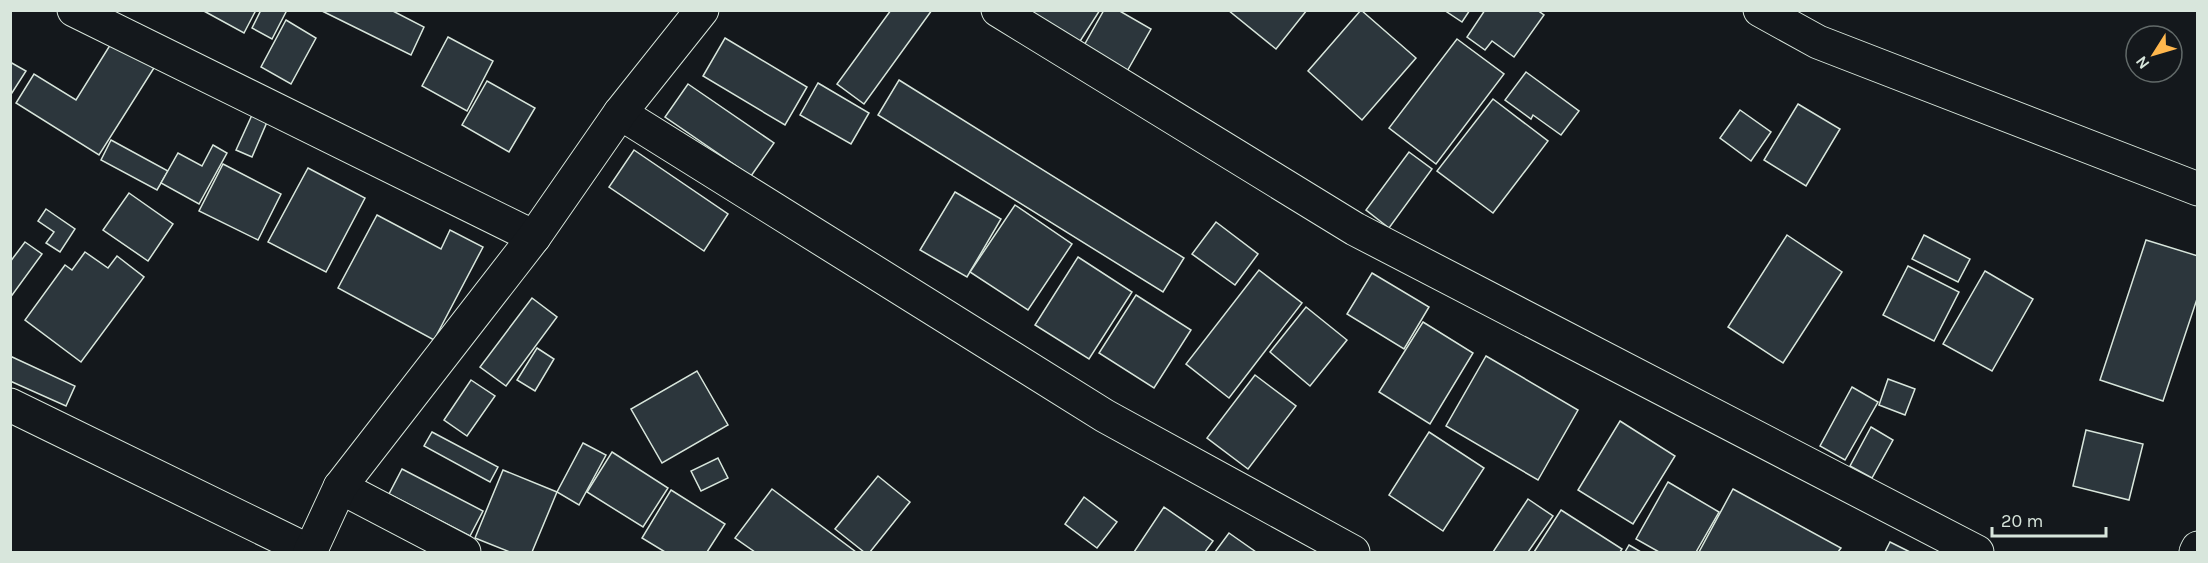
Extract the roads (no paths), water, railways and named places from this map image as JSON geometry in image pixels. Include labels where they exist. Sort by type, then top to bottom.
[{"type":"street","points":[[74,10],[534,237]]},
{"type":"street","points":[[10,405],[311,552],[340,487],[534,237],[620,113],[702,10]]},
{"type":"street","points":[[998,10],[1355,229],[1977,552]]},
{"type":"street","points":[[1760,10],[1818,42],[2198,189]]},
{"type":"street","points":[[620,113],[1105,416],[1353,552]]},
{"type":"street","points":[[340,487],[464,552]]}]
